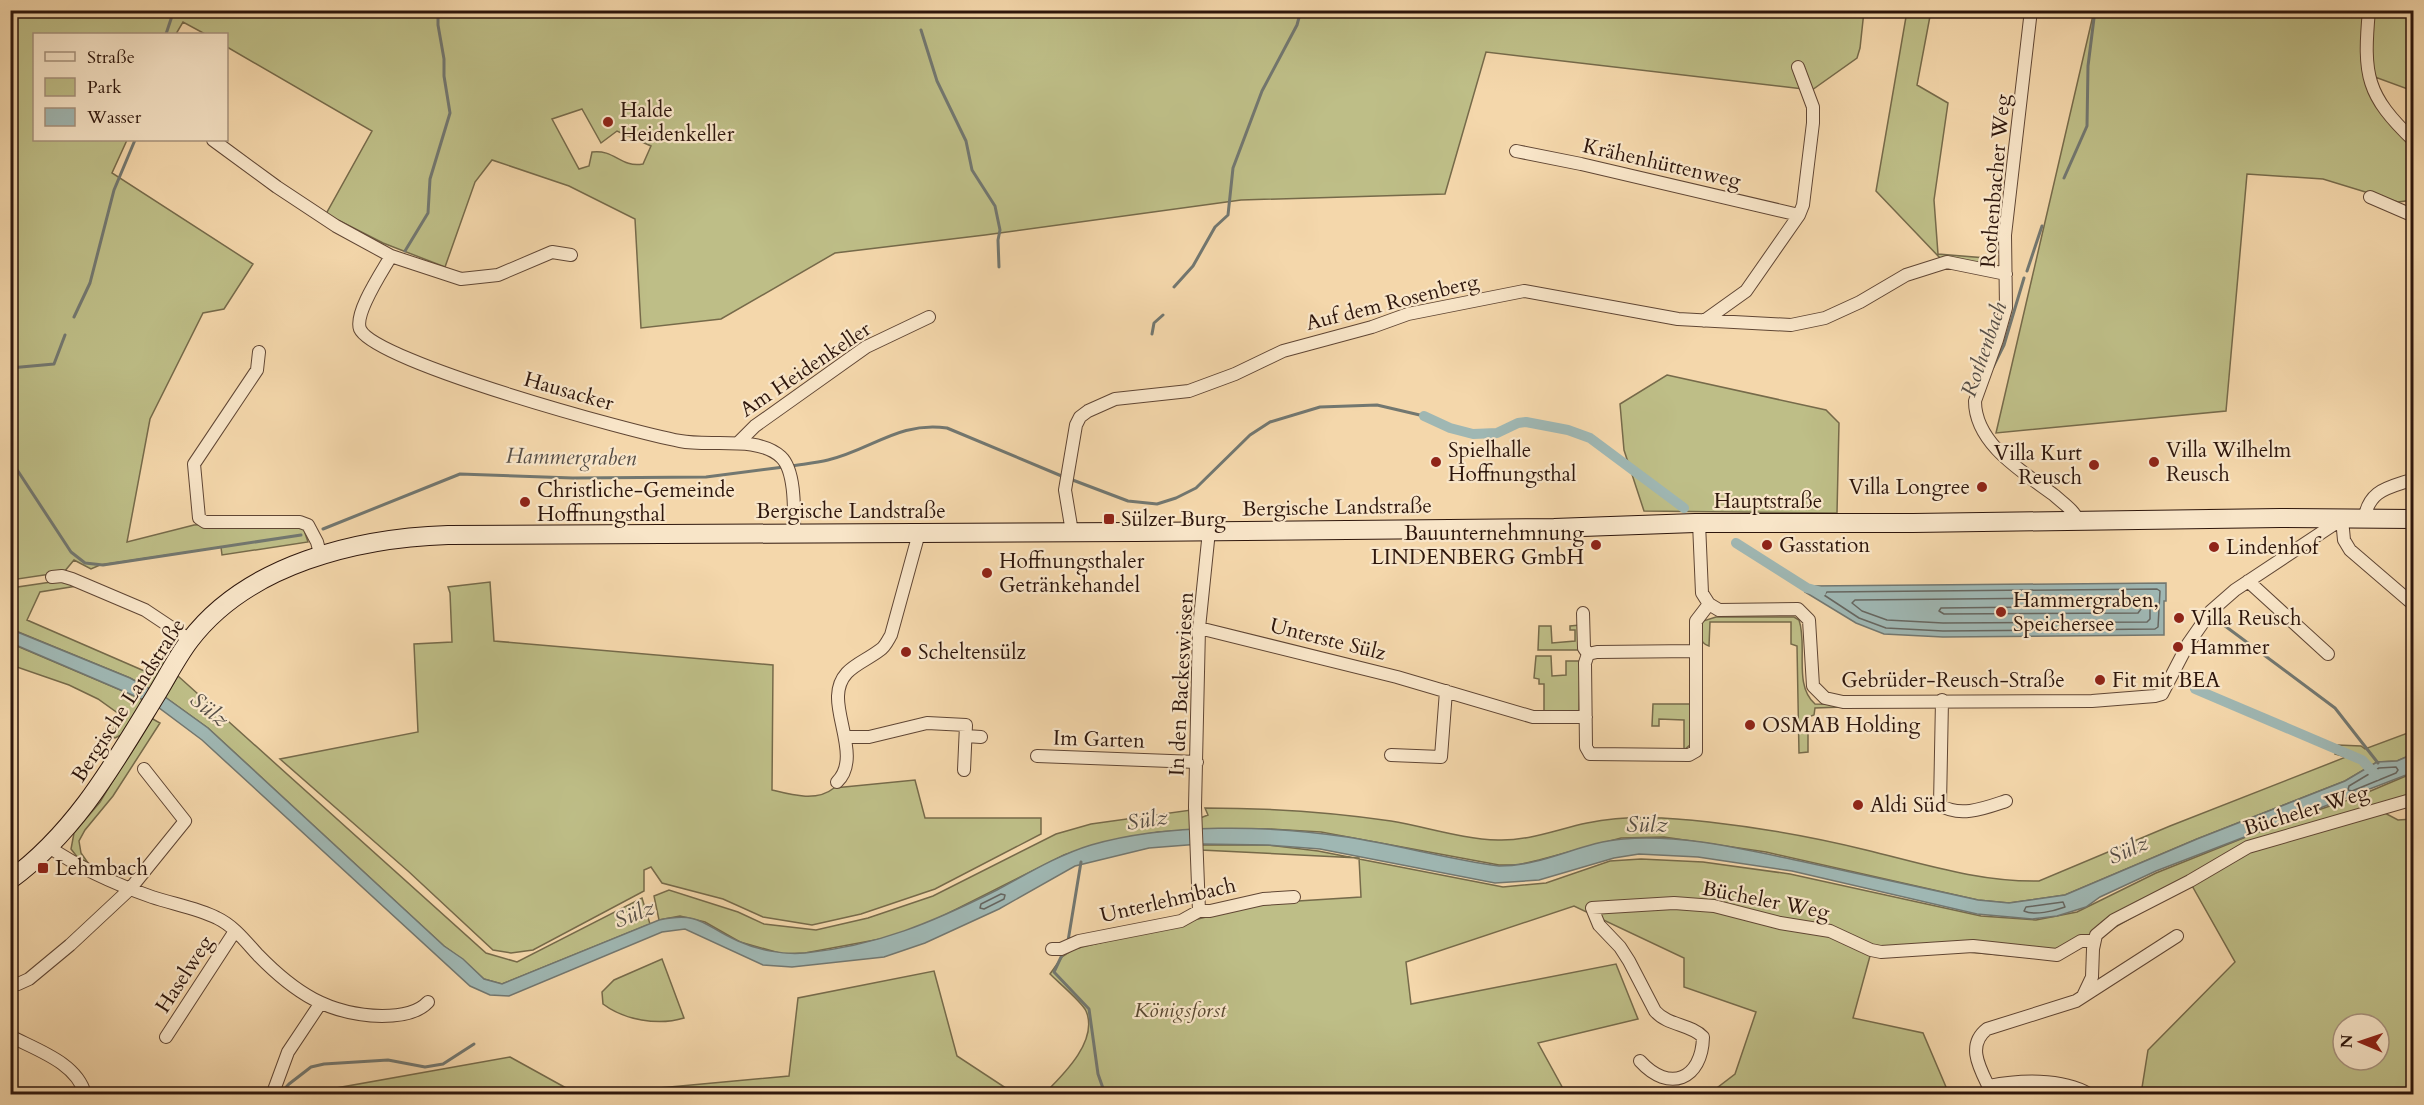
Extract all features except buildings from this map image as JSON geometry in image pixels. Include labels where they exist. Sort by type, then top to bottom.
[{"type":"main road","name":"Hauptstraße","points":[[1699,523],[2414,519]]},
{"type":"main road","name":"Bergische Landstraße","points":[[10,880],[49,847],[93,796],[190,640],[213,615],[247,588],[283,570],[364,544],[430,536],[695,536],[794,532],[1554,528],[1699,523]]},
{"type":"street","name":"Rothenbacher Weg","points":[[2031,10],[2005,235],[2006,308],[1975,401],[1977,420],[1982,432],[2003,455],[2069,507],[2079,522]]},
{"type":"street","points":[[2369,10],[2368,74],[2372,89],[2379,104],[2389,117],[2414,141]]},
{"type":"street","points":[[1704,321],[1746,291],[1799,215],[1806,191],[1813,107],[1798,67]]},
{"type":"street","points":[[214,141],[277,187],[336,226],[391,256],[461,279],[498,275],[552,252],[572,255]]},
{"type":"street","name":"Krähenhüttenweg","points":[[1516,152],[1581,164],[1799,215]]},
{"type":"street","points":[[2370,196],[2414,216]]},
{"type":"street","name":"Hausacker","points":[[391,256],[359,315],[360,328],[365,337],[400,357],[496,391],[641,432],[681,442],[719,445],[739,442],[776,453],[784,460],[789,476],[794,500],[794,532]]},
{"type":"street","name":"Auf dem Rosenberg","points":[[1072,532],[1065,478],[1076,425],[1080,417],[1106,403],[1124,397],[1189,391],[1234,374],[1282,351],[1372,327],[1408,314],[1524,291],[1645,314],[1704,321],[1791,325],[1825,318],[1860,302],[1906,275],[1947,262],[2006,274]]},
{"type":"street","name":"Am Heidenkeller","points":[[739,442],[755,426],[866,347],[929,317]]},
{"type":"street","points":[[259,352],[257,370],[194,464],[199,518],[205,522],[300,522],[308,525],[317,542],[321,557]]},
{"type":"street","points":[[2364,520],[2368,503],[2375,494],[2414,479]]},
{"type":"street","points":[[2328,654],[2248,581],[2342,519],[2344,540],[2350,550],[2414,604]]},
{"type":"street","points":[[1583,612],[1584,648],[1588,654],[1586,663],[1586,747],[1590,754],[1689,754],[1696,751],[1696,621],[1709,604],[1702,593],[1699,523]]},
{"type":"street","name":"In den Backeswiesen","points":[[1199,911],[1195,810],[1199,628],[1209,531]]},
{"type":"street","points":[[837,782],[844,776],[846,737],[838,694],[842,680],[857,662],[882,649],[891,635],[919,533]]},
{"type":"street","points":[[52,577],[62,576],[72,579],[146,610],[190,640]]},
{"type":"street","name":"Gebrüder-Reusch-Straße","points":[[1709,604],[1719,610],[1798,609],[1809,620],[1813,686],[1825,698],[1843,702],[2101,700],[2162,694],[2179,659],[2211,611],[2248,581]]},
{"type":"street","name":"Unterste Sülz","points":[[1199,628],[1446,691],[1533,717],[1586,717]]},
{"type":"street","points":[[1588,654],[1696,651]]},
{"type":"street","points":[[1391,755],[1441,757],[1446,691]]},
{"type":"street","points":[[1942,700],[1940,806],[1949,811],[1977,810],[2006,801]]},
{"type":"street","points":[[846,737],[869,737],[927,723],[966,725],[964,770]]},
{"type":"street","points":[[966,736],[981,736]]},
{"type":"street","name":"Im Garten","points":[[1037,756],[1197,762]]},
{"type":"street","points":[[10,984],[18,984],[29,979],[70,945],[130,889],[185,821],[144,769]]},
{"type":"street","name":"Bücheler Weg","points":[[1640,1062],[1647,1070],[1670,1079],[1684,1077],[1696,1068],[1701,1057],[1703,1037],[1698,1032],[1661,1017],[1655,1011],[1620,947],[1599,925],[1592,908],[1674,903],[1714,906],[1780,923],[1823,929],[1871,950],[1881,952],[1973,946],[2057,955],[2081,941],[2093,941],[2099,930],[2114,920],[2182,886],[2248,847],[2414,799]]},
{"type":"street","points":[[49,847],[73,863],[130,889],[211,915],[235,931],[294,988],[320,1004],[354,1013],[386,1016],[416,1011],[428,1002]]},
{"type":"street","name":"Unterlehmbach","points":[[1052,949],[1061,949],[1095,937],[1181,921],[1199,911],[1210,911],[1263,899],[1294,897]]},
{"type":"street","name":"Haselweg","points":[[166,1037],[235,931]]},
{"type":"street","points":[[2089,1095],[2079,1089],[2012,1081],[1991,1090],[1976,1055],[1976,1040],[1981,1034],[1998,1025],[2059,1008],[2083,996],[2177,936]]},
{"type":"street","points":[[2083,996],[2092,977],[2093,941]]},
{"type":"street","points":[[274,1090],[288,1052],[320,1004]]},
{"type":"street","points":[[10,1036],[62,1064],[75,1075],[85,1095]]},
{"type":"green space","points":[[11,11],[1864,11],[1857,58],[1812,90],[1486,52],[1445,194],[1241,200],[835,253],[721,319],[641,328],[635,219],[569,186],[492,160],[475,182],[445,267],[383,243],[326,214],[372,131],[228,48],[228,33],[203,33],[183,22],[177,33],[33,33],[33,141],[127,141],[112,173],[253,264],[224,309],[203,313],[150,419],[127,542],[194,525],[229,523],[303,527],[308,542],[222,555],[221,547],[100,565],[91,569],[74,560],[64,572],[11,580]],"holes":[[[582,109],[601,143],[617,131],[651,146],[643,164],[635,165],[606,153],[592,152],[589,166],[579,169],[552,119]]]},
{"type":"green space","points":[[1907,11],[1931,11],[1917,85],[1948,103],[1934,200],[1938,254],[1986,258],[1984,267],[1940,258],[1876,191]]},
{"type":"green space","points":[[2094,11],[2413,11],[2413,91],[2375,77],[2385,104],[2413,132],[2413,200],[2398,202],[2323,179],[2247,174],[2226,411],[1996,433]]},
{"type":"green space","points":[[1667,375],[1826,410],[1839,423],[1837,513],[1644,511],[1624,450],[1620,404]]},
{"type":"green space","points":[[58,581],[77,586],[40,592],[27,620],[149,673],[160,659],[164,661],[150,689],[130,678],[11,629],[11,588]]},
{"type":"green space","points":[[490,582],[494,641],[773,665],[772,790],[812,796],[834,788],[915,780],[925,818],[1041,818],[1041,834],[935,889],[861,914],[812,925],[763,917],[723,899],[662,883],[651,867],[644,870],[644,891],[533,950],[511,953],[493,950],[408,871],[280,759],[418,732],[414,644],[452,642],[448,587]]},
{"type":"green space","points":[[1716,617],[1794,617],[1799,620],[1804,687],[1815,704],[1898,705],[1815,708],[1814,715],[1808,717],[1808,752],[1799,753],[1797,646],[1791,644],[1791,622],[1710,622],[1709,646],[1701,639],[1701,628],[1703,621]]},
{"type":"green space","points":[[1580,625],[1580,650],[1538,650],[1539,626],[1551,626],[1552,643],[1575,641],[1575,630],[1570,630],[1570,626]]},
{"type":"green space","points":[[10,643],[144,700],[123,734],[115,738],[107,735],[107,733],[112,733],[119,714],[98,699],[69,685],[11,665]]},
{"type":"green space","points":[[1536,656],[1551,656],[1552,676],[1566,675],[1566,661],[1580,661],[1579,711],[1544,714],[1544,684],[1539,684],[1539,679],[1534,678]]},
{"type":"green space","points":[[178,676],[486,953],[517,962],[642,898],[650,924],[502,984],[484,979],[444,946],[208,728],[165,697]]},
{"type":"green space","points":[[1653,704],[1691,704],[1691,744],[1684,750],[1684,720],[1659,719],[1659,726],[1652,726]]},
{"type":"green space","points":[[151,718],[160,723],[113,796],[85,830],[79,841],[81,853],[88,863],[78,858],[71,849],[74,833],[100,802]]},
{"type":"green space","points":[[2413,731],[2413,754],[2397,761],[2377,762],[2345,781],[2197,839],[2065,895],[2009,903],[1978,900],[1766,852],[1664,837],[1621,838],[1518,865],[1499,865],[1321,832],[1201,829],[1200,818],[1208,815],[1205,808],[1298,811],[1391,821],[1458,835],[1498,840],[1532,837],[1602,820],[1678,819],[1749,827],[1807,837],[1995,879],[2039,881],[2170,826],[2346,757],[2335,754],[2338,745],[2361,746],[2365,749]]},
{"type":"green space","name":"Königsforst","points":[[2413,773],[2413,796],[2375,808],[2398,820],[2413,819],[2413,1094],[2141,1094],[2148,1050],[2235,962],[2191,884],[2057,960],[1968,952],[1870,956],[1853,1018],[1923,1033],[1949,1094],[1709,1094],[1735,1074],[1756,1012],[1684,987],[1684,958],[1574,906],[1406,962],[1411,1004],[1616,964],[1638,1019],[1538,1043],[1566,1094],[1044,1094],[1077,1057],[1083,1046],[1089,1022],[1084,1007],[1050,974],[1062,957],[1074,949],[1264,903],[1361,897],[1359,859],[1503,887],[1546,883],[1610,861],[1641,859],[1703,862],[1790,874],[1981,916],[2036,920],[2077,912],[2156,873],[2291,819],[2354,798]]},
{"type":"green space","points":[[1191,810],[1191,830],[1158,832],[1091,846],[1064,855],[927,924],[886,938],[805,953],[783,954],[740,942],[705,922],[680,916],[659,920],[654,896],[669,890],[738,912],[764,924],[816,930],[868,918],[933,896],[1056,834],[1091,824]]},
{"type":"green space","points":[[1201,845],[1268,845],[1352,858],[1201,850]]},
{"type":"green space","points":[[662,959],[684,1018],[663,1021],[642,1020],[611,1010],[603,1004],[602,992],[614,980]]},
{"type":"green space","points":[[934,971],[957,1056],[1015,1094],[594,1094],[789,1076],[798,998]]},
{"type":"green space","points":[[510,1057],[577,1094],[314,1094],[314,1092]]},
{"type":"water","name":"Hammergraben, Speichersee","points":[[2166,583],[2164,635],[1943,637],[1884,634],[1856,623],[1805,592],[1810,586]]},
{"type":"water","points":[[10,629],[130,678],[150,689],[144,700],[11,643]]},
{"type":"water","points":[[165,697],[208,728],[444,946],[463,959],[484,979],[502,984],[659,920],[673,918],[694,919],[746,944],[779,952],[805,953],[856,945],[927,922],[997,890],[1055,859],[1091,845],[1152,833],[1218,828],[1317,833],[1366,840],[1499,866],[1532,862],[1592,844],[1623,839],[1690,841],[1756,852],[1978,900],[2009,903],[2065,895],[2197,839],[2345,781],[2377,762],[2397,761],[2413,754],[2414,772],[2156,871],[2100,897],[2086,907],[2057,916],[2032,919],[1977,914],[1792,871],[1698,857],[1639,854],[1614,858],[1539,880],[1495,883],[1320,849],[1268,845],[1200,844],[1149,848],[1075,866],[999,909],[925,943],[884,957],[792,967],[763,965],[685,929],[662,932],[509,996],[490,995],[470,986],[202,740],[158,707]]},
{"type":"waterway","points":[[166,33],[174,10]]},
{"type":"waterway","points":[[405,251],[428,213],[430,179],[450,113],[438,10]]},
{"type":"waterway","points":[[1174,287],[1193,266],[1215,227],[1228,215],[1233,168],[1262,91],[1297,25],[1301,10]]},
{"type":"waterway","name":"Rothenbach","points":[[2064,178],[2087,126],[2088,66],[2095,10]]},
{"type":"waterway","points":[[921,30],[937,81],[966,141],[972,170],[995,206],[1000,230],[999,267]]},
{"type":"waterway","points":[[74,317],[90,283],[114,190],[135,141]]},
{"type":"waterway","name":"Rothenbach","points":[[2027,271],[2042,226]]},
{"type":"waterway","name":"Rothenbach","points":[[1993,367],[2004,345],[2024,278]]},
{"type":"waterway","points":[[1152,334],[1154,323],[1163,315]]},
{"type":"waterway","points":[[10,368],[54,364],[65,335]]},
{"type":"waterway","name":"Hammergraben","points":[[1070,479],[1128,501],[1157,504],[1196,488],[1250,435],[1270,422],[1320,407],[1377,405],[1424,416]]},
{"type":"waterway","name":"Hammergraben","points":[[1424,416],[1450,428],[1473,434],[1497,433],[1518,423],[1526,422],[1568,430],[1590,438],[1684,508]]},
{"type":"waterway","points":[[791,466],[828,460],[900,432],[930,427],[947,428],[1064,477]]},
{"type":"waterway","name":"Hammergraben","points":[[10,459],[71,552],[85,563],[103,565],[301,535]]},
{"type":"waterway","name":"Hammergraben","points":[[323,529],[460,474],[573,478],[706,477],[784,467]]},
{"type":"waterway","name":"Hammergraben","points":[[1736,543],[1807,588],[1821,592]]},
{"type":"waterway","name":"Rothenbach","points":[[2217,620],[2335,708],[2378,763]]},
{"type":"waterway","points":[[2195,689],[2362,760],[2376,775]]},
{"type":"waterway","points":[[1068,941],[1081,862]]},
{"type":"waterway","points":[[1063,953],[1054,972],[1089,1009],[1098,1074],[1105,1094]]},
{"type":"waterway","points":[[280,1094],[311,1067],[324,1064],[388,1060],[425,1067],[443,1064],[474,1044]]},
{"type":"place","name":"Halde Heidenkeller","points":[[608,122]]},
{"type":"place","name":"Spielhalle Hoffnungsthal","points":[[1436,462]]},
{"type":"place","name":"Villa Wilhelm Reusch","points":[[2154,462]]},
{"type":"place","name":"Villa Kurt Reusch","points":[[2094,465]]},
{"type":"place","name":"Villa Longree","points":[[1982,487]]},
{"type":"place","name":"Christliche-Gemeinde Hoffnungsthal","points":[[525,502]]},
{"type":"place","name":"Sülzer Burg","points":[[1109,519]]},
{"type":"place","name":"Bauunternehmnung LINDENBERG GmbH","points":[[1596,545]]},
{"type":"place","name":"Gasstation","points":[[1767,545]]},
{"type":"place","name":"Lindenhof","points":[[2214,547]]},
{"type":"place","name":"Hoffnungsthaler Getränkehandel","points":[[987,573]]},
{"type":"place","name":"Hammergraben, Speichersee","points":[[2001,612]]},
{"type":"place","name":"Villa Reusch","points":[[2179,618]]},
{"type":"place","name":"Hammer","points":[[2178,647]]},
{"type":"place","name":"Scheltensülz","points":[[906,652]]},
{"type":"place","name":"Fit mit BEA","points":[[2100,680]]},
{"type":"place","name":"OSMAB Holding","points":[[1750,725]]},
{"type":"place","name":"Aldi Süd","points":[[1858,805]]},
{"type":"place","name":"Lehmbach","points":[[43,868]]},
{"type":"water label","name":"Sülz","points":[[210,709]]},
{"type":"water label","name":"Sülz","points":[[1147,819]]},
{"type":"water label","name":"Sülz","points":[[1647,824]]},
{"type":"water label","name":"Sülz","points":[[2128,849]]},
{"type":"water label","name":"Sülz","points":[[634,913]]}]
